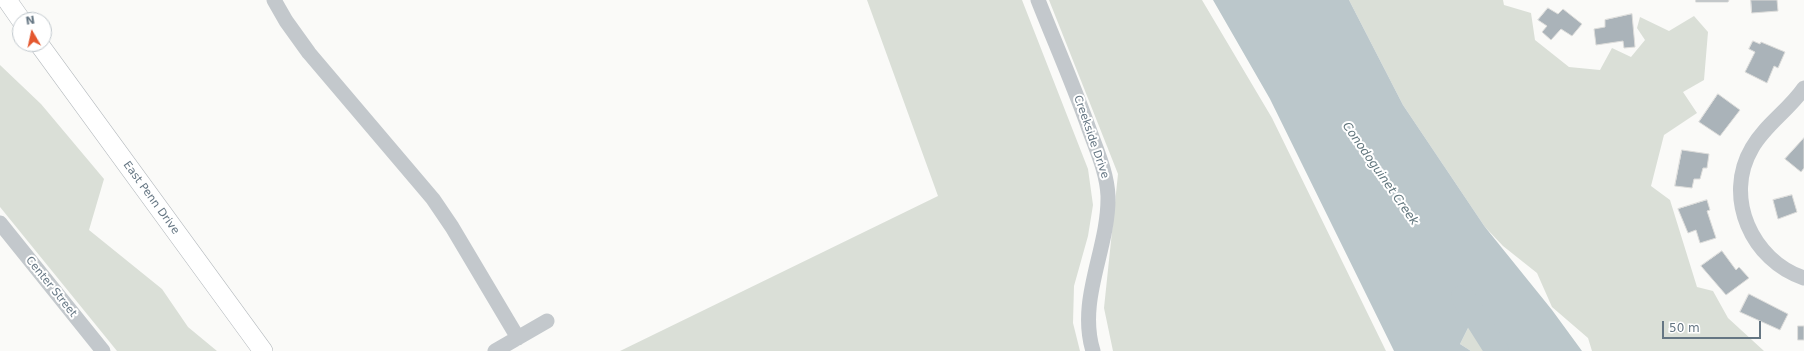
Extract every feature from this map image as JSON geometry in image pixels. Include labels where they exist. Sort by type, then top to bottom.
[{"type":"main road","points":[[7,0],[15,12]]},
{"type":"main road","name":"East Penn Drive","points":[[45,52],[263,351]]},
{"type":"street","points":[[274,0],[286,21],[309,53],[433,199],[452,227],[518,338]]},
{"type":"street","name":"Creekside Drive","points":[[1038,0],[1082,108],[1106,178],[1108,196],[1106,221],[1090,297],[1087,323],[1093,351]]},
{"type":"street","points":[[1804,88],[1752,148],[1745,163],[1742,178],[1741,198],[1748,227],[1760,248],[1786,270],[1804,278]]},
{"type":"street","name":"Center Street","points":[[0,223],[103,351]]},
{"type":"street","points":[[495,351],[547,321]]},
{"type":"shaded area","points":[[867,0],[1022,0],[1088,169],[1093,205],[1088,236],[1074,286],[1073,323],[1080,351],[620,351],[938,196]]},
{"type":"shaded area","points":[[1049,0],[1202,0],[1272,118],[1386,351],[1113,351],[1104,308],[1118,174]]},
{"type":"shaded area","points":[[1349,0],[1503,0],[1504,5],[1531,13],[1535,40],[1569,67],[1600,70],[1612,48],[1631,57],[1645,40],[1637,28],[1640,17],[1669,31],[1694,16],[1708,32],[1704,80],[1683,92],[1697,113],[1664,135],[1651,186],[1670,200],[1697,287],[1713,291],[1728,318],[1764,351],[1592,351],[1588,338],[1552,307],[1537,273],[1503,246],[1485,227],[1403,105]]},
{"type":"shaded area","points":[[0,65],[41,104],[104,179],[89,230],[162,289],[188,327],[217,351],[117,351],[0,207]]},
{"type":"shaded area","points":[[1485,323],[1505,351],[1471,351],[1460,344],[1469,326]]},
{"type":"water","points":[[1213,0],[1349,0],[1403,105],[1485,227],[1552,310],[1582,351],[1505,351],[1485,323],[1469,326],[1460,344],[1471,351],[1394,351],[1270,99]]},
{"type":"building","points":[[1696,0],[1729,0],[1728,2],[1696,2]]},
{"type":"building","points":[[1751,0],[1777,0],[1778,11],[1752,13]]},
{"type":"building","points":[[1548,8],[1558,14],[1563,9],[1582,24],[1572,36],[1561,29],[1551,40],[1542,32],[1547,26],[1538,20]]},
{"type":"building","points":[[1632,14],[1635,47],[1624,48],[1623,41],[1596,45],[1594,29],[1605,27],[1605,20]]},
{"type":"building","points":[[1753,41],[1760,44],[1761,42],[1785,52],[1778,68],[1774,66],[1767,83],[1745,72],[1755,52],[1749,49]]},
{"type":"building","points":[[1718,94],[1740,110],[1720,136],[1699,122]]},
{"type":"building","points":[[1804,138],[1804,168],[1801,172],[1785,159]]},
{"type":"building","points":[[1682,150],[1709,154],[1707,168],[1703,168],[1700,179],[1694,179],[1692,188],[1675,186]]},
{"type":"building","points":[[1792,195],[1797,212],[1778,219],[1773,200]]},
{"type":"building","points":[[1707,200],[1710,210],[1707,211],[1716,238],[1700,243],[1696,230],[1688,233],[1678,209]]},
{"type":"building","points":[[1722,251],[1736,270],[1739,267],[1749,278],[1726,295],[1701,266]]},
{"type":"building","points":[[1749,294],[1788,314],[1780,330],[1740,312]]},
{"type":"building","points":[[1798,326],[1804,326],[1804,340],[1798,340]]},
{"type":"waterway","name":"Conodoguinet Creek","points":[[1463,297],[1497,351]]}]
